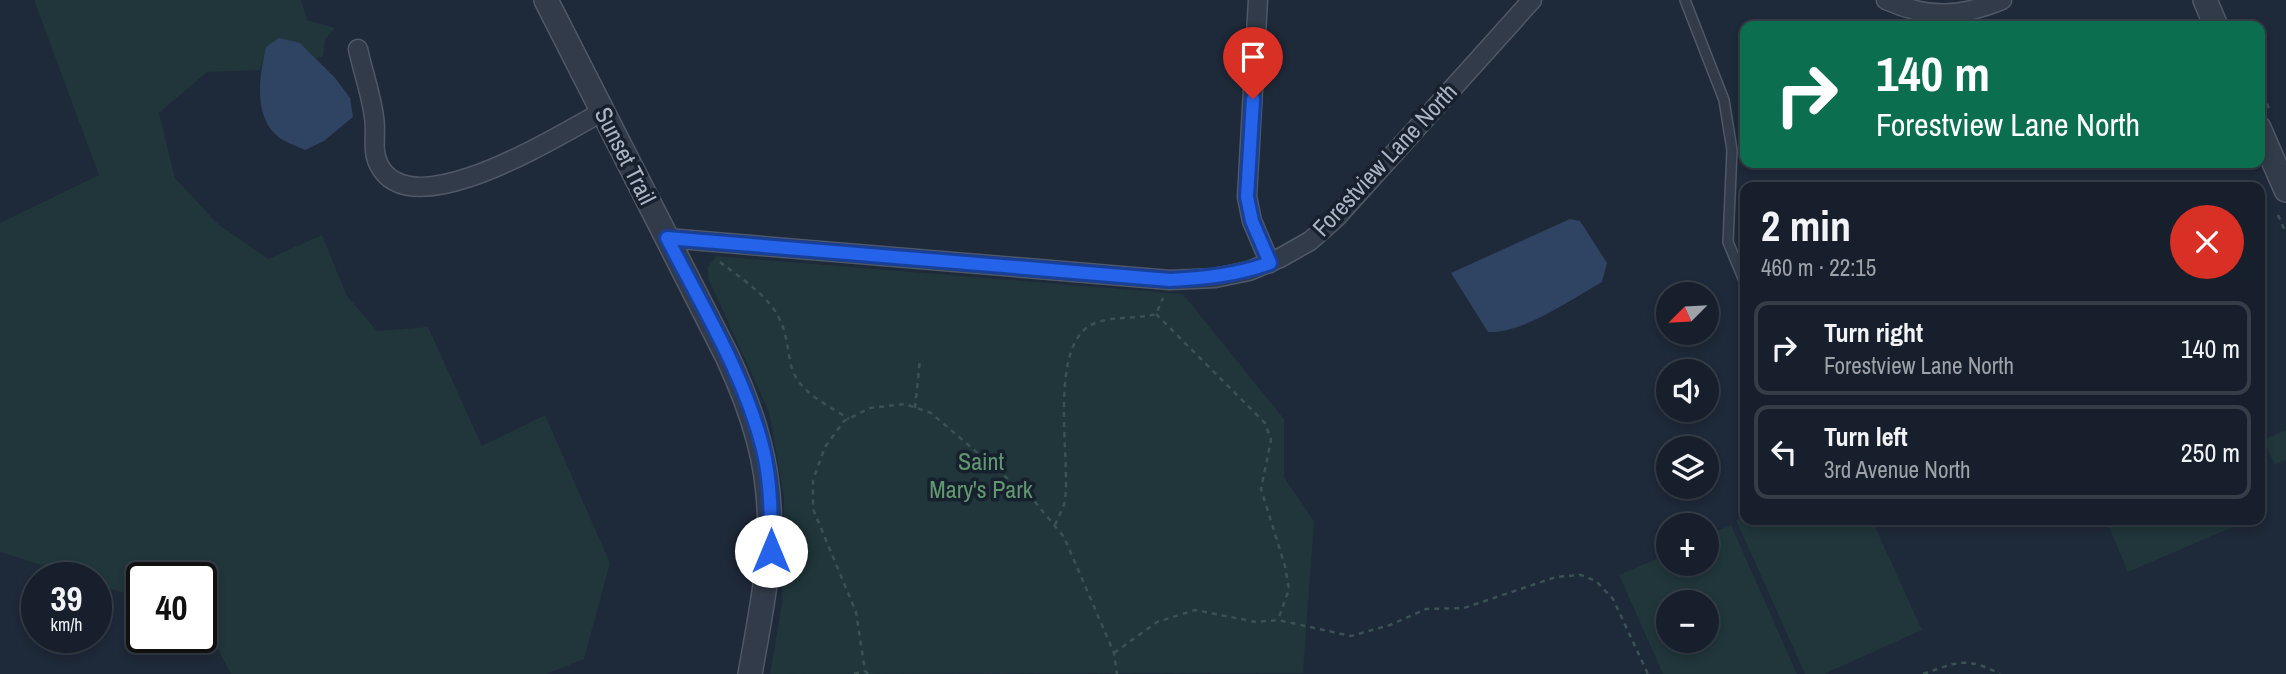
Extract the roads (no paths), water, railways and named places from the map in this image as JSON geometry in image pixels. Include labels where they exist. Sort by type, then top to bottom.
[{"type":"street","name":"Sunset Trail","points":[[546,0],[748,401],[763,450],[771,501],[771,551],[750,674]]},
{"type":"street","points":[[1258,0],[1247,197],[1252,221],[1270,263]]},
{"type":"street","name":"Forestview Lane North","points":[[667,238],[1170,280],[1215,278],[1270,263],[1310,241],[1336,218],[1532,0]]},
{"type":"street","points":[[1886,0],[1916,19],[1964,13],[2002,0]]},
{"type":"street","points":[[2204,0],[2214,21]]},
{"type":"street","points":[[358,49],[374,117],[374,151],[379,166],[389,178],[404,186],[420,188],[454,182],[487,171],[602,112]]},
{"type":"street","points":[[2265,142],[2286,190]]},
{"type":"lane","points":[[1685,0],[1724,100],[1732,150],[1728,242],[1740,271]]},
{"type":"water","points":[[279,38],[300,43],[336,79],[350,98],[353,117],[324,141],[305,150],[278,137],[263,115],[260,80],[266,47]]},
{"type":"water","points":[[1570,219],[1580,221],[1607,263],[1602,282],[1531,322],[1488,332],[1451,273]]},
{"type":"park label","name":"Saint Mary's Park","points":[[981,476]]}]
